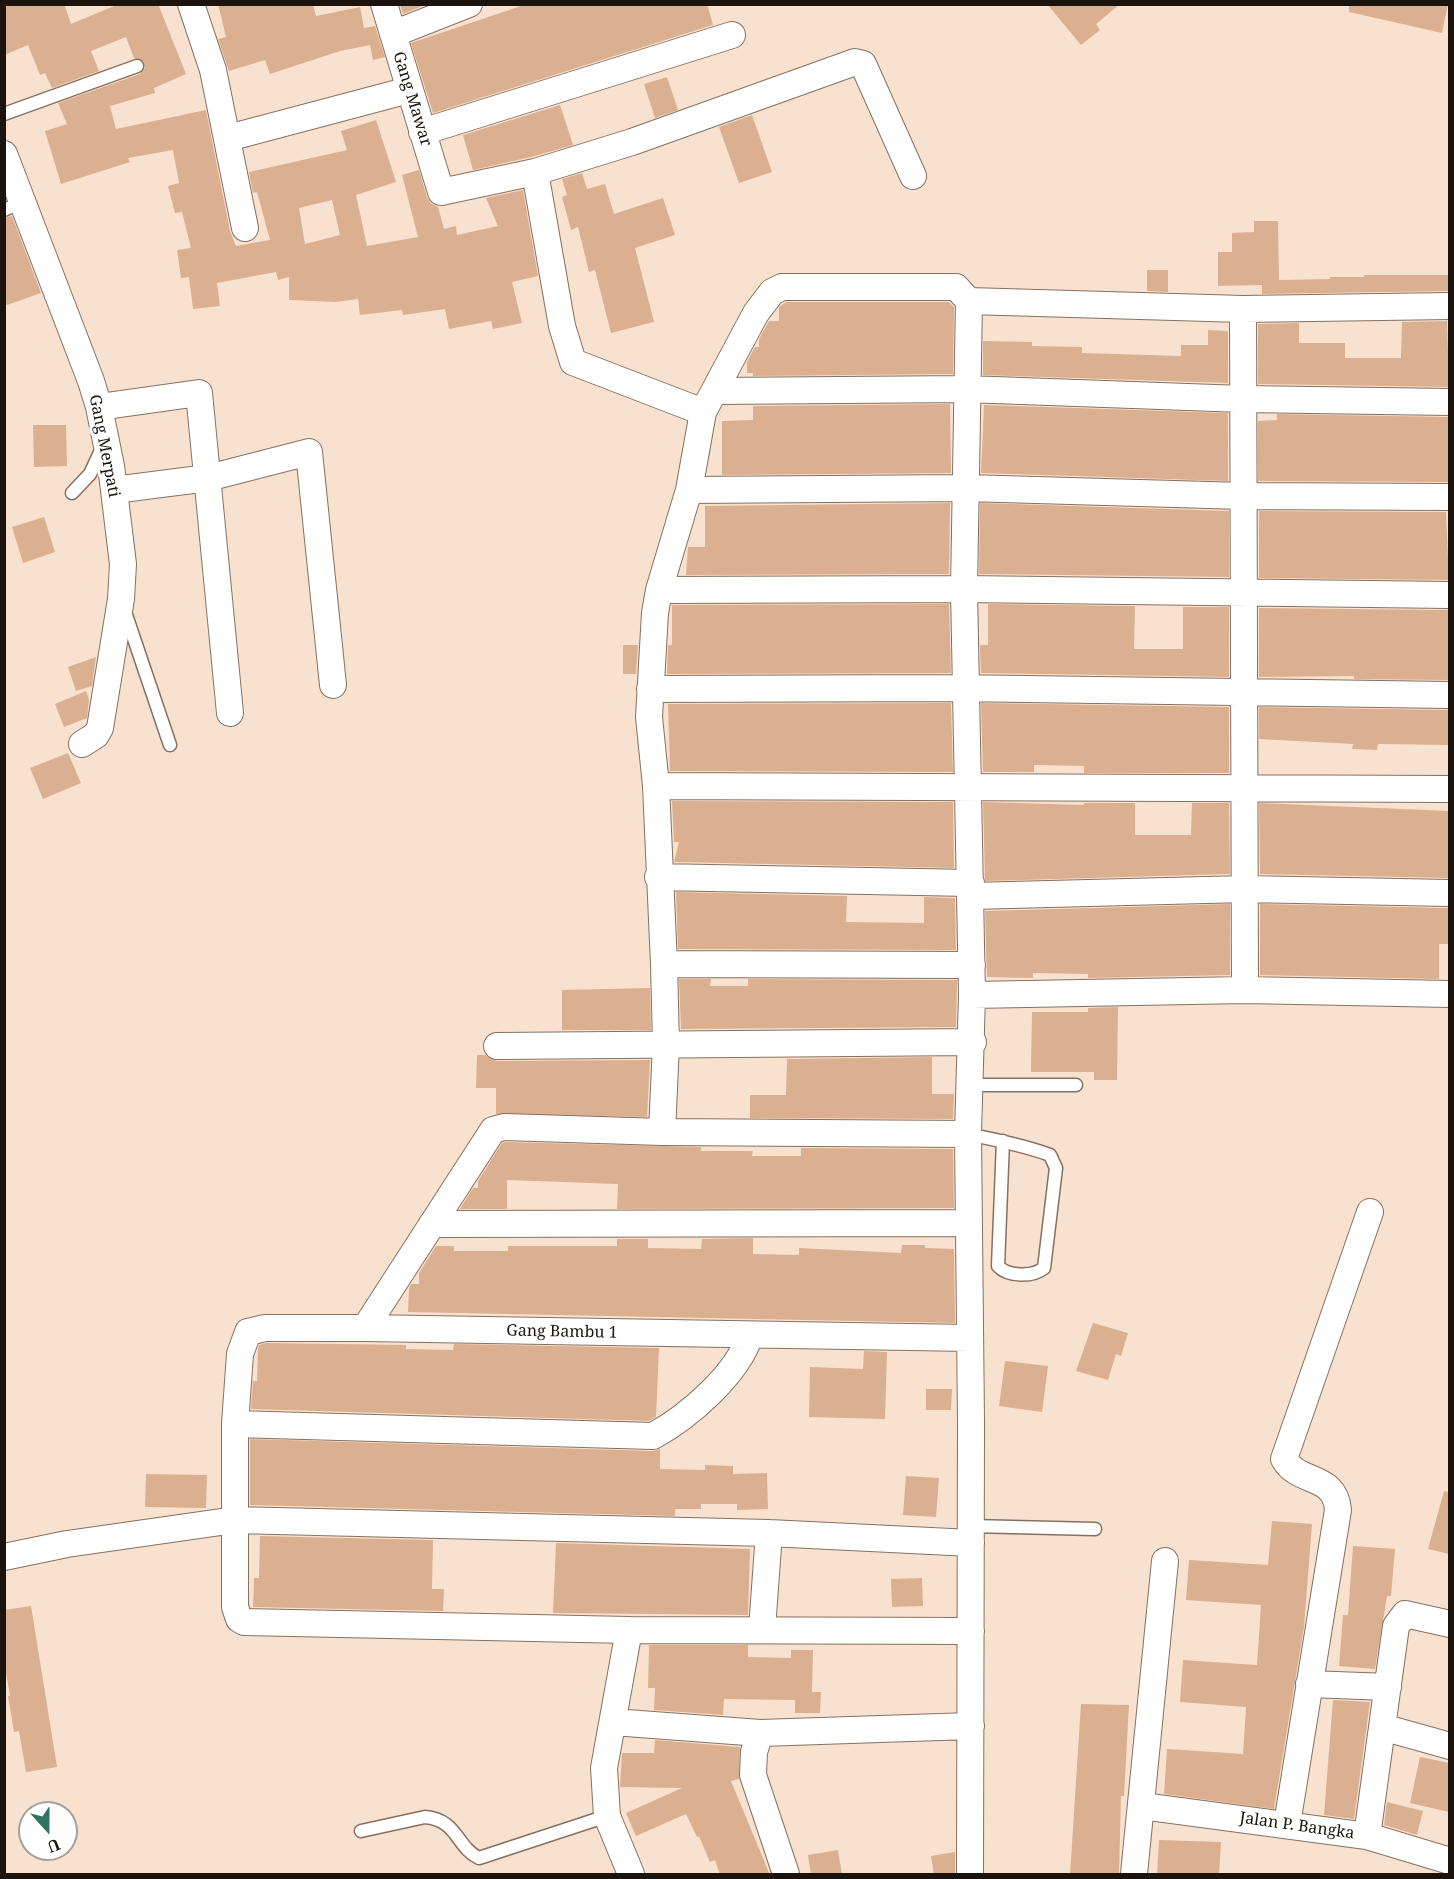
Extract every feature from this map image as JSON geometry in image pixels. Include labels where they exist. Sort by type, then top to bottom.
[{"type":"street","points":[[191,4],[213,70],[245,228]]},
{"type":"street","name":"Gang Mawar","points":[[384,4],[441,192],[535,172]]},
{"type":"street","points":[[393,34],[469,4]]},
{"type":"street","points":[[422,132],[732,35]]},
{"type":"street","points":[[913,176],[863,64],[855,62],[669,130],[535,172],[562,326],[573,362],[710,402],[966,389],[1243,399],[1449,402]]},
{"type":"street","points":[[228,138],[409,90]]},
{"type":"street","name":"Gang Merpati","points":[[4,154],[14,206],[99,407],[114,490],[123,564],[121,599],[100,728],[96,735],[82,744]]},
{"type":"street","points":[[662,1132],[666,1044],[664,964],[650,689],[659,590],[689,490],[710,402],[756,313],[772,292],[782,287],[956,287],[969,301],[964,589],[973,1042],[968,1134],[970,1875]]},
{"type":"street","points":[[969,301],[1243,309],[1449,306]]},
{"type":"street","points":[[1243,309],[1245,990]]},
{"type":"street","points":[[99,407],[199,393],[230,713]]},
{"type":"street","points":[[114,490],[208,478],[309,452],[333,685]]},
{"type":"street","points":[[689,490],[967,488],[1243,496],[1449,497]]},
{"type":"street","points":[[659,590],[964,589],[1449,595]]},
{"type":"street","points":[[650,689],[965,688],[1449,695]]},
{"type":"street","points":[[656,786],[969,789],[1244,787],[1449,789]]},
{"type":"street","points":[[658,877],[971,890],[1245,889],[1449,893]]},
{"type":"street","points":[[664,964],[972,964]]},
{"type":"street","points":[[972,995],[1245,990],[1449,994]]},
{"type":"street","points":[[497,1046],[973,1042]]},
{"type":"street","points":[[365,1328],[493,1130],[504,1127],[662,1132],[968,1134]]},
{"type":"street","points":[[1287,1824],[1338,1510],[1337,1498],[1331,1489],[1290,1470],[1284,1459],[1370,1212]]},
{"type":"street","points":[[432,1224],[969,1223]]},
{"type":"street","name":"Gang Bambu 1","points":[[235,1424],[240,1354],[248,1332],[265,1328],[970,1338]]},
{"type":"street","points":[[750,1335],[745,1351],[734,1367],[676,1423],[653,1436],[235,1424],[235,1607],[239,1619],[244,1622],[629,1630],[971,1631]]},
{"type":"street","points":[[4,1557],[79,1542],[235,1520],[769,1533],[970,1534]]},
{"type":"street","points":[[762,1629],[769,1533]]},
{"type":"street","points":[[1134,1875],[1165,1562]]},
{"type":"street","points":[[1367,1836],[1396,1626],[1401,1617],[1411,1614],[1449,1624]]},
{"type":"street","points":[[629,1630],[604,1768],[607,1816],[631,1875]]},
{"type":"street","points":[[1309,1684],[1388,1688]]},
{"type":"street","points":[[613,1722],[760,1733],[971,1726]]},
{"type":"street","points":[[1382,1727],[1449,1746]]},
{"type":"street","points":[[760,1733],[754,1752],[753,1776],[786,1875]]},
{"type":"street","name":"Jalan P. Bangka","points":[[1142,1806],[1367,1836],[1449,1861]]},
{"type":"lane","points":[[4,114],[137,66]]},
{"type":"lane","points":[[72,493],[90,474],[106,440]]},
{"type":"lane","points":[[121,599],[170,745]]},
{"type":"lane","points":[[971,1085],[1076,1085]]},
{"type":"lane","points":[[968,1134],[1003,1142],[1050,1155],[1056,1168],[1044,1268],[1038,1274],[1029,1275],[1002,1270],[998,1266],[1003,1142]]},
{"type":"lane","points":[[970,1534],[1095,1529]]},
{"type":"lane","points":[[361,1831],[425,1817],[435,1818],[448,1824],[470,1852],[479,1858],[607,1816]]},
{"type":"building","points":[[4,4],[64,4],[71,24],[119,4],[158,4],[186,74],[154,88],[155,93],[110,106],[116,129],[206,110],[230,231],[236,246],[270,240],[257,192],[253,193],[249,172],[347,150],[341,131],[376,120],[396,182],[356,195],[367,246],[418,237],[402,175],[419,170],[427,197],[438,207],[444,229],[456,226],[457,235],[498,226],[486,198],[523,190],[538,276],[512,282],[522,323],[493,329],[491,321],[449,329],[445,309],[403,315],[402,310],[360,315],[358,299],[335,302],[289,300],[289,277],[278,280],[276,272],[217,283],[220,306],[193,309],[189,277],[181,278],[177,250],[191,248],[182,212],[175,213],[168,186],[179,183],[173,150],[128,158],[130,162],[61,184],[45,131],[67,124],[58,103],[140,74],[145,68],[144,63],[134,58],[126,37],[91,51],[99,71],[52,88],[45,73],[40,75],[28,45],[4,55]],"holes":[[[332,200],[340,235],[305,244],[299,208]]]},
{"type":"building","points":[[218,4],[313,4],[316,16],[360,7],[364,28],[375,26],[385,57],[373,60],[370,45],[340,51],[270,74],[265,60],[229,71],[218,39],[226,37]]},
{"type":"building","points":[[400,4],[427,4],[403,14]]},
{"type":"building","points":[[527,4],[707,4],[713,25],[433,113],[411,43]]},
{"type":"building","points":[[1047,4],[1120,4],[1096,24],[1100,30],[1081,45]]},
{"type":"building","points":[[1349,4],[1448,4],[1442,33],[1349,12]]},
{"type":"building","points":[[667,77],[678,110],[655,118],[644,84]]},
{"type":"building","points":[[560,105],[573,145],[473,170],[463,135]]},
{"type":"building","points":[[752,115],[772,172],[739,183],[719,127]]},
{"type":"building","points":[[582,173],[587,189],[605,184],[614,214],[663,198],[675,235],[635,248],[654,322],[611,333],[595,270],[589,272],[578,227],[571,230],[562,197],[567,195],[562,179]]},
{"type":"building","points":[[12,216],[41,293],[4,306],[4,218]]},
{"type":"building","points":[[1254,221],[1278,221],[1279,280],[1364,277],[1364,275],[1449,275],[1449,291],[1262,294],[1262,285],[1218,286],[1218,252],[1232,252],[1232,233],[1254,232]]},
{"type":"building","points":[[1147,270],[1168,270],[1168,292],[1147,291]]},
{"type":"building","points":[[786,302],[949,302],[954,307],[953,374],[753,376],[753,373],[747,373],[747,362],[755,347],[759,347],[759,339],[769,321],[779,321],[779,307]]},
{"type":"building","points":[[1447,321],[1449,387],[1258,384],[1258,324],[1299,323],[1299,343],[1345,343],[1345,358],[1401,358],[1402,322]]},
{"type":"building","points":[[1208,330],[1228,331],[1228,383],[983,375],[983,341],[1032,342],[1032,346],[1082,347],[1082,353],[1181,356],[1181,345],[1208,345]]},
{"type":"building","points":[[950,404],[951,473],[722,475],[722,421],[753,420],[753,406]]},
{"type":"building","points":[[984,405],[1228,413],[1228,481],[981,473]]},
{"type":"building","points":[[1277,414],[1449,417],[1449,482],[1258,481],[1258,421],[1277,420]]},
{"type":"building","points":[[33,425],[66,425],[67,466],[34,467]]},
{"type":"building","points":[[950,503],[949,574],[686,575],[688,547],[705,547],[705,506]]},
{"type":"building","points":[[980,503],[1229,511],[1229,577],[979,574]]},
{"type":"building","points":[[1259,511],[1446,512],[1449,580],[1259,578]]},
{"type":"building","points":[[44,517],[55,552],[23,563],[12,527]]},
{"type":"building","points":[[949,604],[951,673],[667,674],[668,645],[672,645],[672,605]]},
{"type":"building","points":[[988,604],[1135,606],[1134,649],[1183,649],[1183,607],[1229,607],[1229,677],[981,673],[980,645],[988,645]]},
{"type":"building","points":[[1259,608],[1449,610],[1449,680],[1354,679],[1354,676],[1259,677]]},
{"type":"building","points":[[623,645],[638,645],[636,674],[623,674]]},
{"type":"building","points":[[96,657],[92,686],[76,691],[68,667]]},
{"type":"building","points":[[86,691],[89,700],[87,718],[64,727],[55,704]]},
{"type":"building","points":[[951,703],[953,772],[670,771],[668,704]]},
{"type":"building","points":[[981,703],[1229,707],[1229,773],[1084,773],[1084,766],[1034,765],[1034,772],[983,772]]},
{"type":"building","points":[[1259,707],[1449,710],[1449,745],[1378,744],[1377,750],[1352,749],[1353,744],[1259,739]]},
{"type":"building","points":[[68,753],[81,783],[43,799],[30,768]]},
{"type":"building","points":[[672,801],[953,802],[954,868],[674,862],[679,842],[674,842]]},
{"type":"building","points":[[983,802],[1084,805],[1084,803],[1135,803],[1135,835],[1191,835],[1192,803],[1229,803],[1230,874],[985,881]]},
{"type":"building","points":[[1259,803],[1449,811],[1449,878],[1260,874]]},
{"type":"building","points":[[676,892],[847,896],[846,922],[924,923],[924,897],[955,898],[956,950],[678,949]]},
{"type":"building","points":[[1230,904],[1230,975],[1088,978],[1088,974],[1033,973],[1033,978],[987,977],[985,911]]},
{"type":"building","points":[[1260,904],[1449,908],[1449,944],[1439,944],[1439,979],[1260,975]]},
{"type":"building","points":[[679,979],[711,979],[710,986],[748,986],[748,979],[957,980],[956,1027],[681,1029]]},
{"type":"building","points":[[650,988],[651,1030],[562,1030],[562,990]]},
{"type":"building","points":[[1118,1007],[1117,1080],[1094,1080],[1094,1072],[1031,1072],[1032,1012],[1088,1012],[1088,1008]]},
{"type":"building","points":[[477,1055],[485,1055],[497,1061],[650,1060],[647,1117],[496,1114],[496,1088],[476,1088]]},
{"type":"building","points":[[932,1057],[932,1094],[954,1094],[953,1119],[750,1118],[750,1095],[786,1095],[787,1059]]},
{"type":"building","points":[[502,1143],[701,1147],[701,1151],[753,1151],[752,1156],[801,1156],[801,1148],[953,1149],[954,1208],[617,1209],[618,1184],[507,1180],[507,1209],[460,1209],[473,1188],[478,1188],[478,1181]]},
{"type":"building","points":[[753,1238],[753,1254],[799,1255],[799,1248],[901,1253],[902,1245],[954,1249],[955,1323],[408,1312],[409,1288],[411,1284],[419,1284],[419,1273],[436,1246],[454,1246],[454,1251],[508,1251],[508,1246],[617,1246],[617,1239],[648,1239],[648,1248],[701,1249],[702,1239]]},
{"type":"building","points":[[1093,1323],[1128,1333],[1121,1356],[1116,1354],[1108,1380],[1076,1371]]},
{"type":"building","points":[[267,1343],[406,1345],[406,1349],[453,1350],[454,1344],[659,1348],[656,1417],[649,1421],[251,1409],[253,1381],[257,1381],[258,1349],[259,1345]]},
{"type":"building","points":[[864,1351],[887,1352],[885,1419],[809,1417],[810,1367],[863,1369]]},
{"type":"building","points":[[1005,1361],[1048,1366],[1042,1412],[999,1406]]},
{"type":"building","points":[[926,1389],[952,1389],[951,1410],[926,1410]]},
{"type":"building","points":[[250,1439],[653,1451],[660,1449],[660,1469],[705,1470],[705,1465],[733,1466],[733,1474],[767,1473],[768,1509],[737,1510],[737,1504],[701,1504],[701,1509],[675,1509],[675,1516],[250,1505]]},
{"type":"building","points":[[146,1474],[207,1475],[206,1508],[145,1507]]},
{"type":"building","points":[[906,1476],[939,1478],[936,1517],[903,1515]]},
{"type":"building","points":[[1444,1491],[1449,1492],[1449,1554],[1428,1549]]},
{"type":"building","points":[[1272,1521],[1312,1524],[1304,1627],[1274,1809],[1164,1794],[1167,1749],[1243,1754],[1246,1707],[1180,1702],[1183,1660],[1257,1665],[1261,1605],[1186,1600],[1189,1560],[1268,1565]]},
{"type":"building","points":[[260,1536],[433,1540],[432,1589],[444,1589],[443,1611],[253,1607],[254,1578],[259,1578]]},
{"type":"building","points":[[556,1543],[750,1549],[748,1615],[553,1613]]},
{"type":"building","points":[[1353,1546],[1395,1549],[1391,1596],[1387,1596],[1375,1669],[1339,1666],[1343,1615],[1348,1615]]},
{"type":"building","points":[[922,1578],[923,1606],[892,1607],[891,1579]]},
{"type":"building","points":[[31,1606],[57,1767],[26,1772],[19,1731],[14,1732],[8,1696],[10,1696],[4,1661],[4,1610]]},
{"type":"building","points":[[649,1645],[748,1645],[748,1657],[791,1658],[791,1650],[813,1650],[812,1692],[821,1692],[820,1713],[795,1713],[795,1700],[724,1699],[723,1715],[654,1710],[655,1688],[648,1688]]},
{"type":"building","points":[[1333,1700],[1370,1702],[1354,1819],[1324,1815]]},
{"type":"building","points":[[1081,1704],[1129,1705],[1124,1796],[1121,1796],[1119,1875],[1070,1875]]},
{"type":"building","points":[[655,1740],[740,1747],[739,1779],[731,1781],[770,1875],[720,1875],[715,1860],[710,1862],[686,1814],[636,1836],[626,1813],[682,1788],[620,1787],[622,1753],[654,1753]]},
{"type":"building","points":[[1420,1757],[1449,1763],[1449,1812],[1410,1803]]},
{"type":"building","points":[[1387,1802],[1423,1811],[1417,1835],[1384,1825]]},
{"type":"building","points":[[1159,1840],[1221,1842],[1219,1875],[1157,1875]]},
{"type":"building","points":[[838,1850],[842,1875],[811,1875],[808,1855]]},
{"type":"building","points":[[955,1852],[955,1875],[934,1875],[931,1856]]}]
